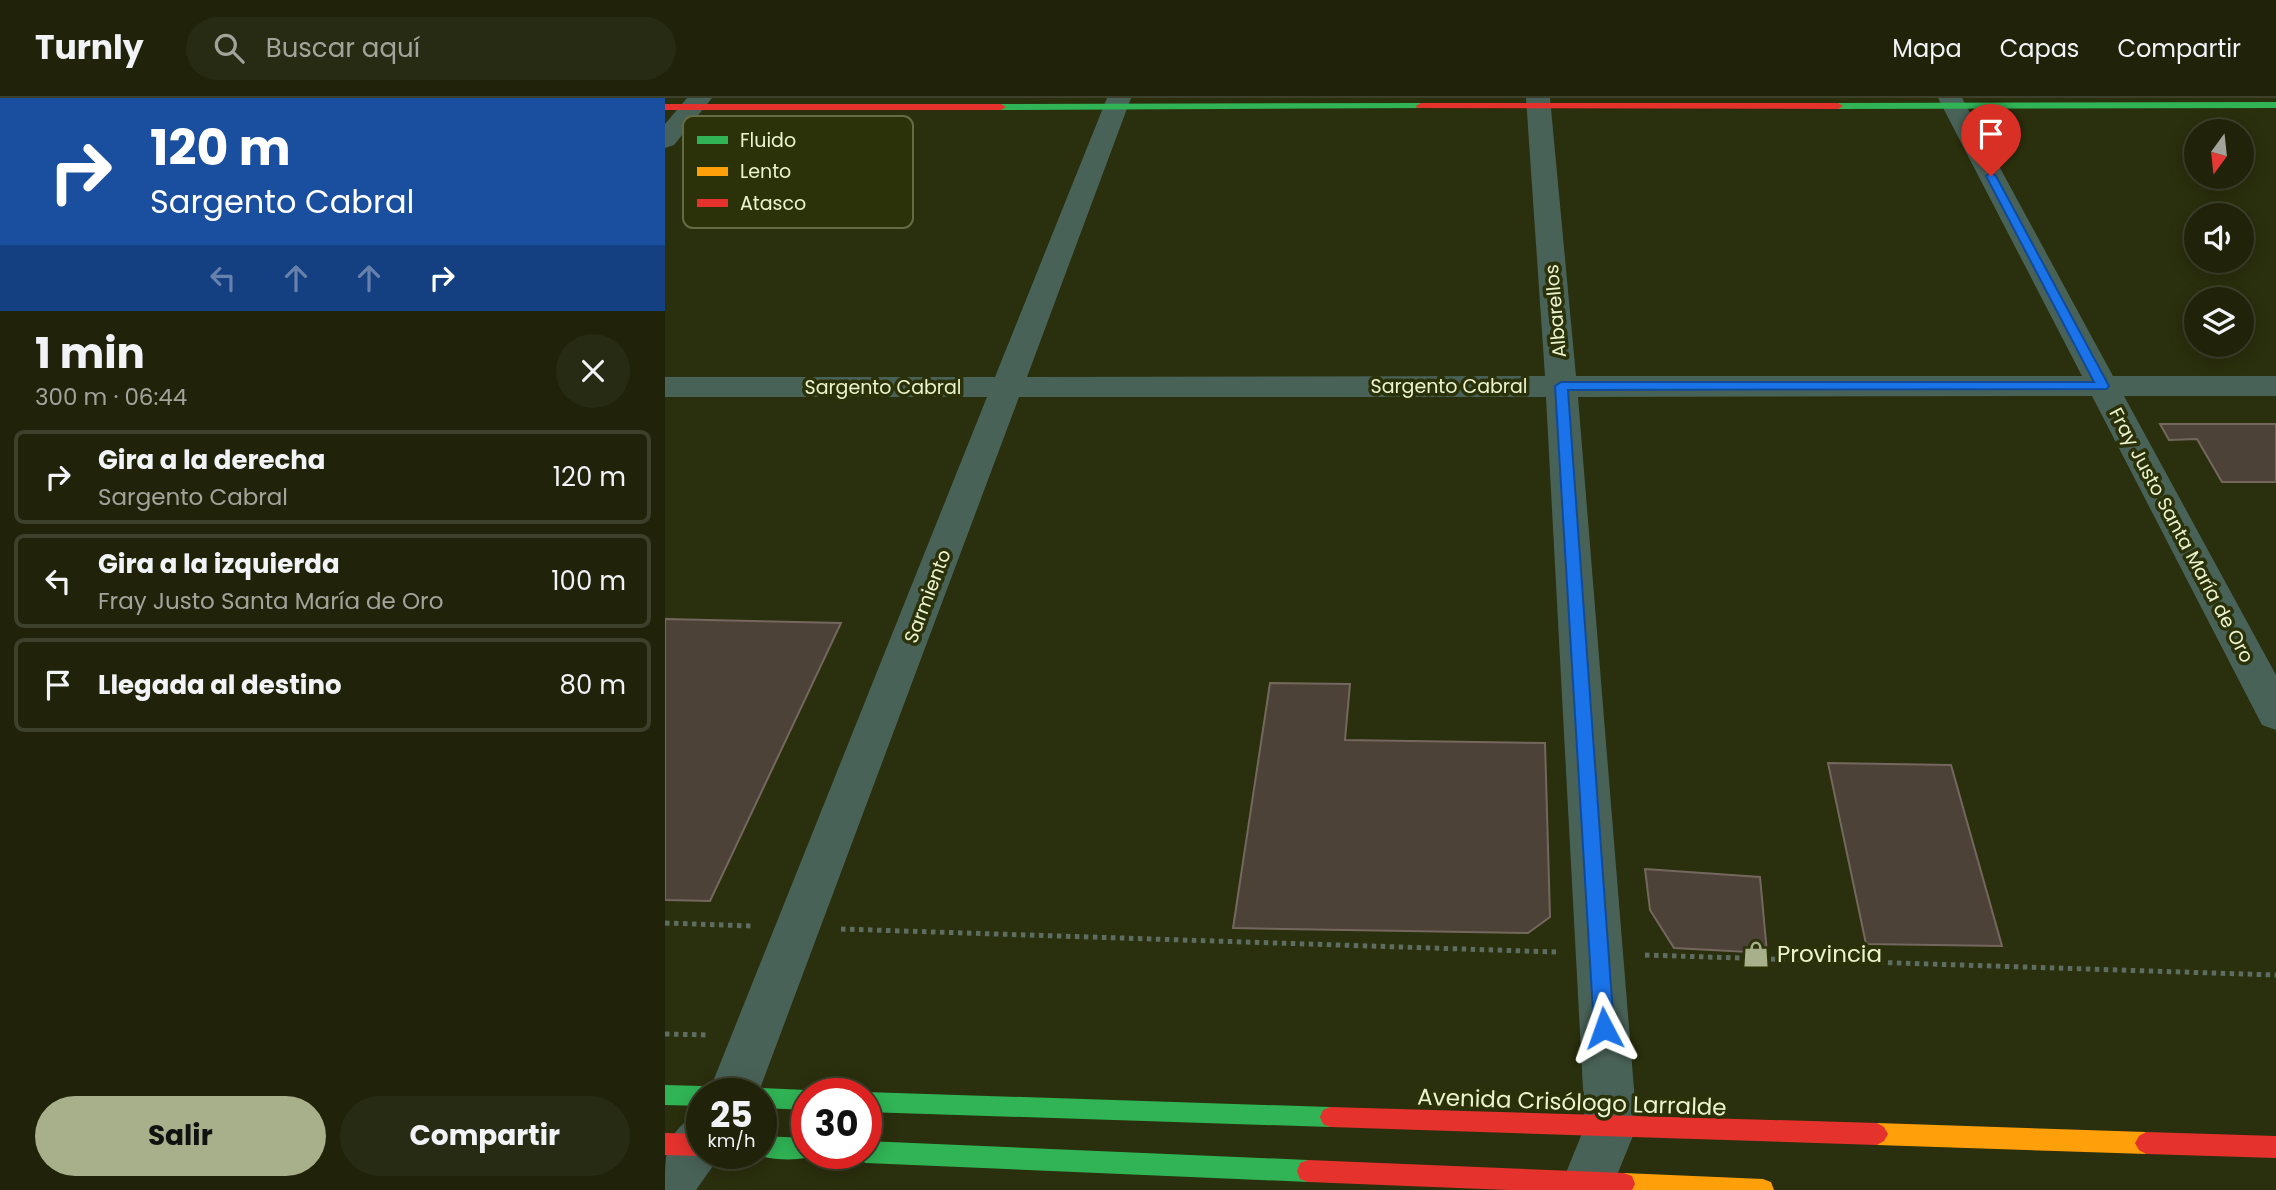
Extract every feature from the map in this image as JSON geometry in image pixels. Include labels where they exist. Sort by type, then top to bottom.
[{"type":"street","points":[[665,107],[697,102],[1952,102],[2276,105]]},
{"type":"street","points":[[685,116],[697,102]]},
{"type":"street","name":"Albarellos","points":[[1539,102],[1611,1126],[1586,1186]]},
{"type":"street","name":"Fray Justo Santa María de Oro","points":[[1952,102],[2276,713]]},
{"type":"street","name":"Sarmiento","points":[[739,1078],[1117,103]]},
{"type":"street","points":[[665,140],[683,119]]},
{"type":"street","name":"Sargento Cabral","points":[[665,387],[2276,386]]},
{"type":"street","points":[[665,1095],[686,1124]]},
{"type":"street","name":"Avenida Crisólogo Larralde","points":[[882,1103],[2276,1147]]},
{"type":"street","points":[[665,1188],[686,1148]]},
{"type":"street","points":[[882,1153],[1586,1186],[1763,1190]]},
{"type":"path","points":[[665,923],[2276,975]]},
{"type":"building","points":[[2160,424],[2276,424],[2276,482],[2222,482],[2197,439],[2169,440]]},
{"type":"building","points":[[665,619],[841,623],[710,901],[665,900]]},
{"type":"building","points":[[1270,683],[1350,684],[1345,740],[1545,743],[1550,917],[1528,933],[1233,928]]},
{"type":"building","points":[[1828,763],[1951,765],[2002,946],[1866,944]]},
{"type":"building","points":[[1645,869],[1760,877],[1767,953],[1674,948],[1650,910]]},
{"type":"traffic: fast","points":[[1838,106],[2276,105]]},
{"type":"traffic: fast","points":[[1001,107],[1421,106]]},
{"type":"traffic: fast","points":[[665,1095],[686,1096]]},
{"type":"traffic: fast","points":[[777,1099],[791,1099]]},
{"type":"traffic: fast","points":[[882,1103],[1330,1117]]},
{"type":"traffic: fast","points":[[777,1148],[791,1148]]},
{"type":"traffic: fast","points":[[882,1153],[1308,1171]]},
{"type":"traffic: slow","points":[[1877,1134],[2146,1143]]},
{"type":"traffic: slow","points":[[1624,1184],[1763,1190]]},
{"type":"traffic: jam","points":[[1421,106],[1838,106]]},
{"type":"traffic: jam","points":[[665,107],[1001,107]]},
{"type":"traffic: jam","points":[[1330,1117],[1877,1134]]},
{"type":"traffic: jam","points":[[2146,1143],[2276,1147]]},
{"type":"traffic: jam","points":[[665,1144],[686,1145]]},
{"type":"traffic: jam","points":[[1308,1171],[1624,1184]]},
{"type":"place","name":"Provincia","points":[[1756,954]]},
{"type":"route","points":[[1604,1028],[1561,386],[2103,386],[1991,176]]}]
